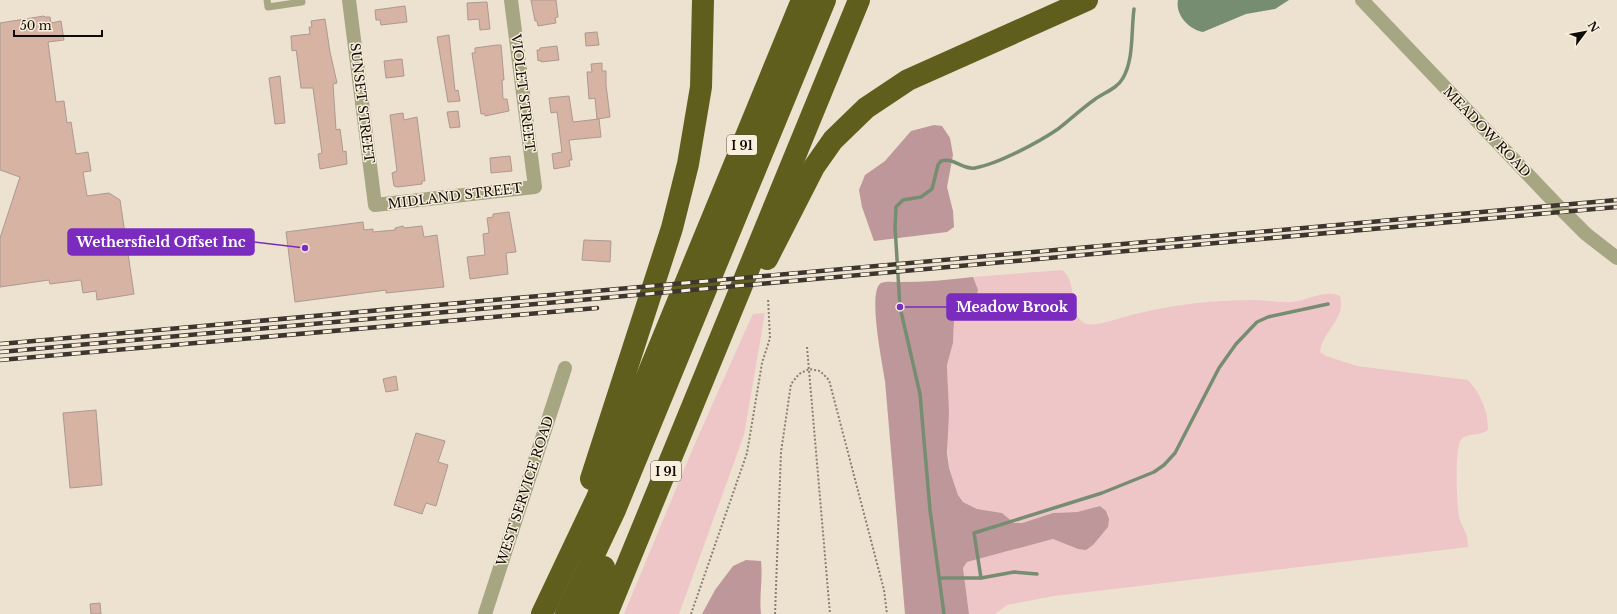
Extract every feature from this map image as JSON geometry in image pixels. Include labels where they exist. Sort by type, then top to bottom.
[{"type":"highway","points":[[697,0],[703,34]]},
{"type":"highway","points":[[578,541],[590,483],[640,328],[683,186],[694,136],[701,87],[703,34],[702,0]]},
{"type":"highway","name":"I 91","points":[[542,614],[578,541],[802,0]]},
{"type":"highway","points":[[730,245],[824,0]]},
{"type":"highway","points":[[566,614],[610,522],[837,0]]},
{"type":"highway","points":[[768,242],[859,0]]},
{"type":"highway","points":[[768,242],[823,154],[848,124],[874,101],[899,85],[926,71],[1087,0]]},
{"type":"highway","name":"I 91","points":[[608,614],[716,350],[733,319],[768,242]]},
{"type":"highway","points":[[585,614],[698,322]]},
{"type":"street","name":"SUNSET STREET","points":[[349,0],[375,205]]},
{"type":"street","name":"VIOLET STREET","points":[[511,0],[535,187]]},
{"type":"street","name":"MEADOW ROAD","points":[[1362,0],[1564,212],[1586,234],[1617,258]]},
{"type":"street","name":"MIDLAND STREET","points":[[375,205],[535,187]]},
{"type":"street","name":"WEST SERVICE ROAD","points":[[485,614],[565,368]]},
{"type":"lane","points":[[267,0],[268,7],[302,2]]},
{"type":"path","points":[[691,614],[747,453],[762,363],[770,338],[768,298]]},
{"type":"path","points":[[807,347],[830,614]]},
{"type":"path","points":[[775,614],[781,452],[791,384],[799,374],[809,369],[820,371],[829,380],[884,590],[887,614]]},
{"type":"shaded area","points":[[1178,0],[1289,0],[1275,9],[1246,14],[1203,32],[1188,25],[1184,20],[1179,11]]},
{"type":"shaded area","points":[[934,125],[942,126],[950,138],[953,155],[947,187],[953,211],[954,227],[947,232],[874,241],[862,207],[859,190],[865,175],[885,161],[911,131]]},
{"type":"shaded area","points":[[1062,270],[1067,275],[1070,282],[1076,312],[1084,323],[1088,324],[1114,320],[1161,308],[1207,302],[1259,300],[1293,302],[1323,294],[1335,294],[1340,296],[1340,311],[1322,344],[1320,352],[1326,356],[1357,366],[1468,380],[1477,391],[1483,403],[1487,416],[1488,430],[1463,438],[1461,440],[1457,455],[1458,511],[1468,547],[1054,596],[1007,605],[995,614],[969,614],[963,568],[967,562],[1053,539],[1078,549],[1100,506],[1077,512],[1053,513],[1022,523],[1014,523],[1002,513],[977,509],[963,502],[958,495],[949,468],[947,437],[947,365],[953,343],[954,320],[958,312],[976,297],[973,277]]},
{"type":"shaded area","points":[[973,277],[978,290],[976,297],[958,312],[954,320],[953,343],[947,365],[949,413],[947,453],[949,468],[958,495],[963,502],[977,509],[1002,513],[1014,523],[1022,523],[1053,513],[1077,512],[1100,506],[1106,511],[1109,519],[1108,527],[1093,545],[1086,550],[1078,549],[1053,539],[967,562],[963,568],[969,614],[905,614],[885,381],[877,329],[875,300],[877,289],[881,283],[885,282],[945,280]]},
{"type":"shaded area","points":[[765,313],[744,435],[679,614],[624,614],[693,448],[745,331],[753,314]]},
{"type":"shaded area","points":[[746,560],[761,561],[761,614],[702,614],[715,590],[733,566]]},
{"type":"building","points":[[531,0],[556,0],[558,17],[555,18],[556,23],[538,26],[537,21],[535,21]]},
{"type":"building","points":[[487,2],[490,29],[480,30],[479,19],[468,20],[467,3]]},
{"type":"building","points":[[405,6],[407,22],[381,25],[380,20],[376,20],[375,10]]},
{"type":"building","points":[[44,16],[50,17],[51,23],[61,21],[64,40],[48,42],[56,102],[64,101],[67,123],[71,122],[76,154],[88,152],[91,171],[83,172],[87,196],[109,193],[120,200],[134,294],[97,300],[96,291],[83,293],[81,280],[50,284],[49,280],[0,287],[0,238],[20,177],[0,170],[0,23]]},
{"type":"building","points":[[325,19],[337,83],[333,84],[336,130],[340,129],[343,152],[346,151],[347,164],[320,169],[318,154],[322,153],[313,88],[301,88],[296,50],[292,51],[291,36],[310,34],[309,27],[312,27],[311,21]]},
{"type":"building","points":[[597,32],[599,45],[586,46],[585,33]]},
{"type":"building","points":[[449,35],[455,91],[458,90],[460,101],[448,102],[437,37]]},
{"type":"building","points":[[501,45],[504,80],[502,80],[503,99],[507,99],[509,111],[485,116],[485,114],[481,114],[472,53],[475,53],[475,48]]},
{"type":"building","points":[[557,46],[559,60],[538,61],[537,50],[540,50],[540,48]]},
{"type":"building","points":[[402,59],[404,76],[386,78],[384,61]]},
{"type":"building","points":[[602,63],[602,71],[606,71],[606,85],[610,117],[597,119],[595,98],[589,99],[587,72],[592,72],[591,64]]},
{"type":"building","points":[[280,76],[285,123],[275,124],[269,78]]},
{"type":"building","points":[[569,96],[573,122],[599,119],[601,137],[569,140],[572,160],[569,160],[570,166],[554,169],[552,154],[562,152],[557,112],[551,113],[549,98]]},
{"type":"building","points":[[458,111],[460,127],[450,128],[447,112]]},
{"type":"building","points":[[403,113],[404,120],[417,117],[425,181],[422,181],[422,184],[398,187],[394,186],[392,173],[397,171],[390,115]]},
{"type":"building","points":[[510,156],[512,171],[491,173],[490,158]]},
{"type":"building","points":[[509,212],[516,252],[506,253],[508,274],[470,279],[467,257],[485,255],[483,234],[489,233],[487,218],[493,217],[493,214]]},
{"type":"building","points":[[363,222],[364,230],[373,229],[373,232],[395,230],[395,228],[403,226],[404,228],[422,226],[424,237],[437,235],[444,287],[386,293],[386,290],[295,302],[286,232]]},
{"type":"building","points":[[584,240],[611,241],[610,262],[582,260]]},
{"type":"building","points":[[396,376],[398,390],[386,392],[383,379]]},
{"type":"building","points":[[96,410],[102,485],[70,488],[63,413]]},
{"type":"building","points":[[416,433],[445,441],[438,462],[448,465],[436,506],[426,503],[422,514],[394,505]]},
{"type":"building","points":[[100,603],[101,614],[91,614],[90,604]]},
{"type":"waterway","points":[[944,614],[930,510],[920,394],[900,307],[895,227],[896,207],[903,200],[921,197],[932,189],[938,165],[941,161],[946,160],[970,168],[984,166],[995,162],[1029,146],[1058,129],[1089,103],[1117,85],[1127,70],[1131,54],[1134,9]]},
{"type":"waterway","points":[[940,578],[981,578],[974,533],[1102,493],[1154,472],[1164,465],[1175,453],[1219,368],[1236,344],[1257,322],[1268,317],[1328,304]]},
{"type":"waterway","points":[[981,578],[1014,572],[1037,574]]},
{"type":"railway","points":[[0,344],[1617,200]]},
{"type":"railway","points":[[0,352],[1617,207]]},
{"type":"railway","points":[[0,360],[597,308]]},
{"type":"place","name":"Wethersfield Offset Inc","points":[[305,248]]},
{"type":"place","name":"Meadow Brook","points":[[900,307]]}]
